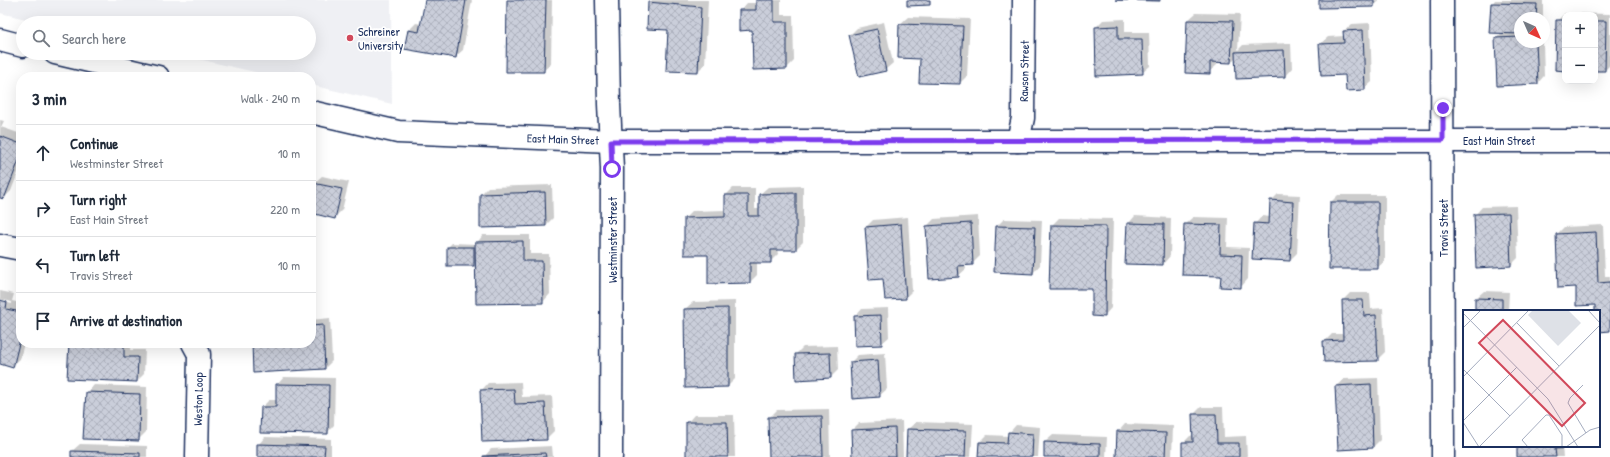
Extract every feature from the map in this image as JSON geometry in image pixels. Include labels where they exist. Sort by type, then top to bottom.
[{"type":"street","name":"Westminster Street","points":[[607,0],[611,141],[612,457]]},
{"type":"street","name":"Rawson Street","points":[[1018,141],[1023,118],[1024,0]]},
{"type":"street","name":"Travis Street","points":[[1442,0],[1443,457]]},
{"type":"street","points":[[0,40],[16,44]]},
{"type":"street","points":[[85,60],[137,72]]},
{"type":"street","name":"East Main Street","points":[[316,113],[398,132],[611,141],[1610,141]]},
{"type":"street","points":[[0,245],[16,248]]},
{"type":"street","name":"Weston Loop","points":[[196,348],[199,354],[197,457]]},
{"type":"shaded area","name":"Schreiner University","points":[[0,0],[391,0],[392,104],[316,86],[316,72],[255,72],[203,60],[316,60],[316,16],[16,17],[0,13]]},
{"type":"building","points":[[425,0],[466,0],[456,58],[404,49],[408,30],[419,32]]},
{"type":"building","points":[[507,0],[546,0],[544,72],[506,72]]},
{"type":"building","points":[[756,0],[774,0],[774,22],[787,22],[787,69],[753,70],[752,30],[739,31],[739,10],[756,10]]},
{"type":"building","points":[[907,0],[930,0],[930,5],[907,6]]},
{"type":"building","points":[[1115,0],[1160,0],[1160,1]]},
{"type":"building","points":[[1319,0],[1374,0],[1374,7],[1319,8]]},
{"type":"building","points":[[648,2],[701,7],[698,72],[666,71],[668,30],[647,29]]},
{"type":"building","points":[[1491,3],[1537,4],[1536,12],[1514,12],[1514,34],[1489,33]]},
{"type":"building","points":[[1187,20],[1233,21],[1231,63],[1210,62],[1210,74],[1185,73]]},
{"type":"building","points":[[1556,20],[1562,20],[1562,71],[1555,70]]},
{"type":"building","points":[[1598,21],[1606,21],[1605,71],[1598,71]]},
{"type":"building","points":[[899,24],[963,26],[960,84],[919,83],[920,59],[898,58]]},
{"type":"building","points":[[1118,26],[1118,39],[1142,39],[1143,74],[1096,76],[1095,27]]},
{"type":"building","points":[[877,29],[886,71],[859,77],[849,35]]},
{"type":"building","points":[[1363,30],[1365,90],[1346,91],[1345,75],[1321,76],[1319,44],[1344,43],[1343,31]]},
{"type":"building","points":[[1514,37],[1514,48],[1536,48],[1538,84],[1497,86],[1495,38]]},
{"type":"building","points":[[1284,50],[1285,77],[1236,79],[1235,52]]},
{"type":"building","points":[[0,136],[16,142],[16,168],[4,199],[0,198]]},
{"type":"building","points":[[316,184],[342,189],[335,219],[316,214]]},
{"type":"building","points":[[545,192],[546,226],[480,228],[480,194]]},
{"type":"building","points":[[796,193],[796,250],[771,250],[771,263],[750,263],[750,283],[708,284],[708,255],[684,255],[684,218],[725,217],[725,195],[748,195],[748,216],[759,216],[759,194]]},
{"type":"building","points":[[1270,200],[1293,202],[1290,261],[1252,259],[1254,223],[1269,224]]},
{"type":"building","points":[[1330,202],[1378,202],[1378,269],[1329,269]]},
{"type":"building","points":[[1509,213],[1511,266],[1476,268],[1474,214]]},
{"type":"building","points":[[971,223],[973,265],[958,266],[959,277],[929,279],[926,226]]},
{"type":"building","points":[[1127,223],[1164,224],[1163,265],[1125,264]]},
{"type":"building","points":[[901,224],[906,299],[885,300],[883,279],[869,280],[865,227]]},
{"type":"building","points":[[1184,224],[1221,225],[1220,254],[1242,255],[1241,288],[1220,287],[1221,276],[1182,275]]},
{"type":"building","points":[[1051,225],[1106,226],[1105,317],[1092,316],[1092,289],[1049,289]]},
{"type":"building","points":[[996,226],[1035,227],[1033,274],[994,272]]},
{"type":"building","points":[[1596,232],[1598,283],[1610,282],[1610,331],[1600,332],[1600,310],[1595,310],[1595,305],[1576,306],[1576,287],[1558,288],[1556,234]]},
{"type":"building","points":[[523,241],[523,261],[542,261],[543,303],[476,304],[475,242]]},
{"type":"building","points":[[447,247],[474,247],[474,266],[447,266]]},
{"type":"building","points":[[1475,298],[1502,299],[1502,310],[1475,310]]},
{"type":"building","points":[[0,300],[7,302],[6,309],[16,311],[16,348],[18,348],[13,368],[0,364]]},
{"type":"building","points":[[1342,300],[1363,300],[1364,316],[1376,315],[1378,361],[1324,362],[1323,341],[1343,340]]},
{"type":"building","points":[[728,308],[728,387],[685,388],[684,309]]},
{"type":"building","points":[[881,315],[882,345],[855,346],[854,316]]},
{"type":"building","points":[[323,325],[325,369],[253,373],[252,348],[316,348],[316,326]]},
{"type":"building","points":[[69,348],[124,348],[124,357],[138,357],[137,382],[67,379]]},
{"type":"building","points":[[830,353],[831,378],[796,380],[795,354]]},
{"type":"building","points":[[878,360],[880,397],[852,399],[850,362]]},
{"type":"building","points":[[276,384],[329,385],[328,434],[260,433],[261,407],[276,407]]},
{"type":"building","points":[[1371,384],[1373,448],[1338,450],[1335,386]]},
{"type":"building","points":[[514,389],[515,404],[545,403],[547,440],[482,442],[480,390]]},
{"type":"building","points":[[86,392],[140,394],[139,441],[83,439]]},
{"type":"building","points":[[1192,414],[1216,414],[1217,443],[1239,443],[1239,457],[1182,457],[1182,442],[1193,442]]},
{"type":"building","points":[[822,416],[823,457],[769,457],[768,417]]},
{"type":"building","points":[[686,422],[727,422],[728,457],[686,457]]},
{"type":"building","points":[[895,428],[896,457],[852,457],[851,430]]},
{"type":"building","points":[[907,429],[966,431],[965,457],[906,457]]},
{"type":"building","points":[[1117,431],[1166,433],[1165,457],[1116,457]]},
{"type":"building","points":[[1008,432],[1033,434],[1032,457],[978,457],[979,442],[1007,443]]},
{"type":"building","points":[[1044,442],[1100,444],[1100,457],[1044,457]]},
{"type":"building","points":[[257,444],[325,446],[324,457],[257,457]]},
{"type":"building","points":[[1517,447],[1572,447],[1555,449],[1556,457],[1517,457]]},
{"type":"building","points":[[71,451],[140,453],[140,457],[71,457]]},
{"type":"building","points":[[545,453],[546,457],[483,457],[483,456]]},
{"type":"place","name":"Schreiner University","points":[[350,38]]},
{"type":"route","points":[[612,169],[611,141],[1443,140],[1443,108]]}]
